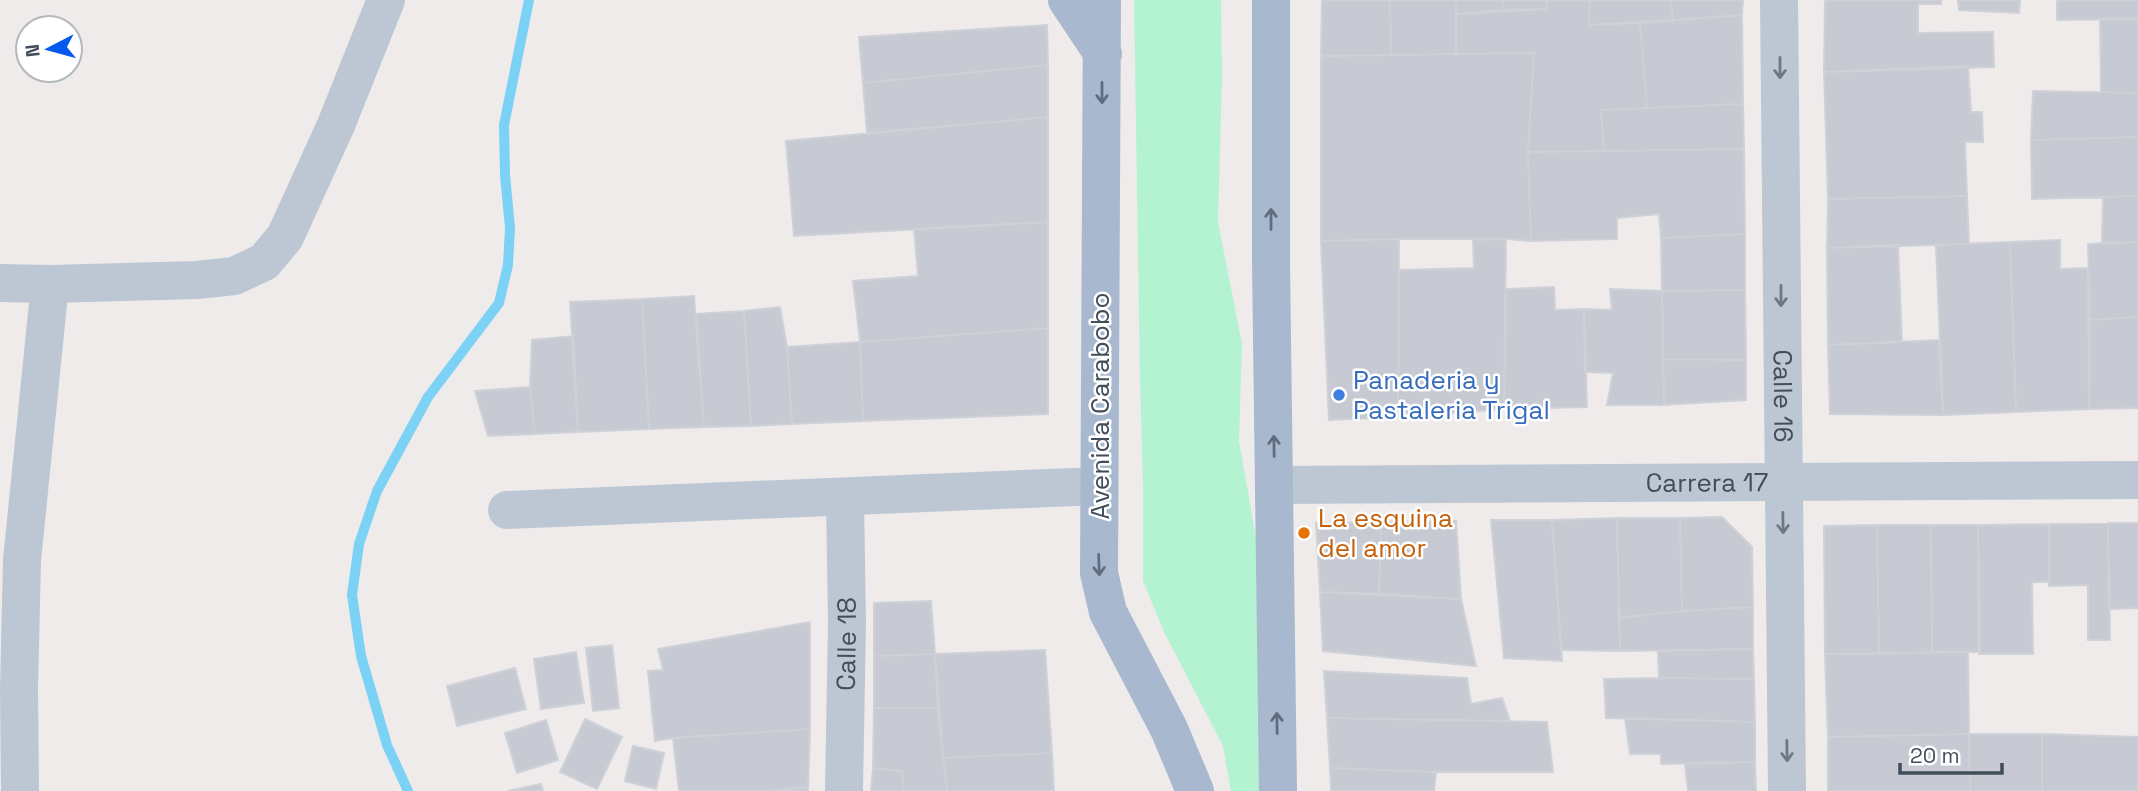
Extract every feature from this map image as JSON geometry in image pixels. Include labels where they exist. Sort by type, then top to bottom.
[{"type":"main road","points":[[1067,0],[1103,54]]},
{"type":"main road","name":"Avenida Carabobo","points":[[1102,0],[1099,573],[1108,612],[1169,729],[1195,791]]},
{"type":"main road","points":[[1271,0],[1271,262],[1278,791]]},
{"type":"street","points":[[0,283],[209,279],[234,276],[264,262],[285,237],[336,125],[386,0]]},
{"type":"street","name":"Calle 16","points":[[1779,0],[1787,791]]},
{"type":"street","points":[[20,791],[22,560],[50,284]]},
{"type":"street","name":"Carrera 17","points":[[1275,485],[2138,481]]},
{"type":"street","points":[[507,510],[1099,486]]},
{"type":"street","name":"Calle 18","points":[[844,791],[847,622],[845,498]]},
{"type":"green space","points":[[1134,0],[1221,0],[1218,222],[1242,344],[1239,441],[1261,566],[1262,791],[1231,791],[1223,746],[1164,632],[1143,581]]},
{"type":"building","points":[[1322,0],[1390,0],[1391,55],[1321,56]]},
{"type":"building","points":[[1390,0],[1456,0],[1456,54],[1391,55]]},
{"type":"building","points":[[1456,0],[1502,0],[1503,10],[1456,14]]},
{"type":"building","points":[[1502,0],[1547,0],[1547,9],[1503,10]]},
{"type":"building","points":[[1547,0],[1590,0],[1589,25],[1640,23],[1647,108],[1601,110],[1604,151],[1528,152],[1534,53],[1456,54],[1456,14],[1547,9]]},
{"type":"building","points":[[1590,0],[1671,0],[1673,20],[1589,25]]},
{"type":"building","points":[[1671,0],[1743,0],[1742,15],[1673,20]]},
{"type":"building","points":[[1825,0],[1941,0],[1941,4],[1918,4],[1918,33],[1993,32],[1994,67],[1824,72]]},
{"type":"building","points":[[1958,0],[2020,0],[2019,13],[1959,10]]},
{"type":"building","points":[[2057,0],[2138,0],[2138,19],[2057,20]]},
{"type":"building","points":[[1742,15],[1743,104],[1647,108],[1640,23]]},
{"type":"building","points":[[2100,19],[2138,19],[2138,93],[2101,92]]},
{"type":"building","points":[[1047,25],[1048,65],[863,83],[859,37]]},
{"type":"building","points":[[1534,53],[1528,152],[1531,241],[1321,241],[1321,56]]},
{"type":"building","points":[[1048,65],[1048,117],[867,133],[863,83]]},
{"type":"building","points":[[1968,66],[1971,112],[1982,112],[1983,142],[1965,142],[1967,196],[1828,199],[1824,72]]},
{"type":"building","points":[[2033,91],[2138,93],[2138,137],[2031,140]]},
{"type":"building","points":[[1743,104],[1744,149],[1604,151],[1601,110]]},
{"type":"building","points":[[1048,117],[1048,222],[794,236],[786,141]]},
{"type":"building","points":[[2138,137],[2138,196],[2032,199],[2031,140]]},
{"type":"building","points":[[1744,149],[1745,234],[1661,238],[1659,214],[1617,218],[1617,239],[1531,241],[1528,152]]},
{"type":"building","points":[[1967,196],[1969,244],[1827,248],[1828,199]]},
{"type":"building","points":[[2138,196],[2138,242],[2102,243],[2103,197]]},
{"type":"building","points":[[1048,222],[1048,328],[860,342],[853,281],[918,276],[914,229]]},
{"type":"building","points":[[1745,234],[1745,290],[1662,291],[1661,238]]},
{"type":"building","points":[[1399,239],[1398,417],[1329,420],[1321,241]]},
{"type":"building","points":[[1506,239],[1504,409],[1398,417],[1399,270],[1474,268],[1473,240]]},
{"type":"building","points":[[2060,240],[2060,269],[2088,268],[2089,409],[2016,412],[2010,242]]},
{"type":"building","points":[[2010,242],[2016,412],[1943,415],[1936,245]]},
{"type":"building","points":[[2138,242],[2138,317],[2090,320],[2088,244]]},
{"type":"building","points":[[1898,245],[1902,342],[1828,345],[1827,248]]},
{"type":"building","points":[[1554,287],[1555,310],[1584,309],[1587,407],[1504,409],[1506,289]]},
{"type":"building","points":[[1610,289],[1662,291],[1664,405],[1607,405],[1613,373],[1585,372],[1584,309],[1612,310]]},
{"type":"building","points":[[1745,290],[1746,360],[1663,359],[1662,291]]},
{"type":"building","points":[[694,296],[704,427],[649,429],[642,299]]},
{"type":"building","points":[[642,299],[649,429],[578,432],[570,302]]},
{"type":"building","points":[[780,307],[787,347],[792,424],[751,426],[744,311]]},
{"type":"building","points":[[744,311],[751,426],[704,427],[696,314]]},
{"type":"building","points":[[2138,317],[2138,408],[2089,409],[2090,320]]},
{"type":"building","points":[[1048,328],[1048,414],[863,421],[860,342]]},
{"type":"building","points":[[573,336],[578,432],[535,434],[530,387],[532,340]]},
{"type":"building","points":[[1939,340],[1943,415],[1830,414],[1828,345]]},
{"type":"building","points":[[860,342],[863,421],[792,424],[787,347]]},
{"type":"building","points":[[1663,359],[1746,360],[1746,400],[1664,405]]},
{"type":"building","points":[[530,387],[535,434],[488,436],[475,391]]},
{"type":"building","points":[[1722,517],[1752,547],[1753,607],[1682,611],[1680,518]]},
{"type":"building","points":[[1617,518],[1680,518],[1682,611],[1619,618]]},
{"type":"building","points":[[1617,518],[1620,651],[1561,650],[1552,520]]},
{"type":"building","points":[[1491,520],[1552,520],[1562,661],[1504,658]]},
{"type":"building","points":[[1456,521],[1461,599],[1379,594],[1381,522]]},
{"type":"building","points":[[1381,522],[1379,594],[1320,592],[1316,523]]},
{"type":"building","points":[[2108,523],[2138,523],[2138,608],[2109,609]]},
{"type":"building","points":[[2108,523],[2110,640],[2088,640],[2088,585],[2049,586],[2049,524]]},
{"type":"building","points":[[2049,524],[2049,582],[2032,582],[2033,654],[1979,654],[1978,525]]},
{"type":"building","points":[[1877,525],[1931,525],[1932,652],[1879,654]]},
{"type":"building","points":[[1877,525],[1879,654],[1825,654],[1824,526]]},
{"type":"building","points":[[1931,525],[1978,525],[1980,652],[1932,652]]},
{"type":"building","points":[[1320,592],[1461,599],[1476,666],[1323,651]]},
{"type":"building","points":[[931,601],[935,654],[874,656],[874,603]]},
{"type":"building","points":[[1753,607],[1753,649],[1620,651],[1619,618]]},
{"type":"building","points":[[810,622],[810,729],[655,741],[648,671],[663,670],[658,649]]},
{"type":"building","points":[[612,645],[619,708],[593,711],[586,648]]},
{"type":"building","points":[[1753,649],[1754,679],[1659,678],[1658,651]]},
{"type":"building","points":[[1045,650],[1052,753],[943,758],[935,654]]},
{"type":"building","points":[[576,652],[584,703],[541,709],[534,659]]},
{"type":"building","points":[[1968,652],[1969,734],[1828,737],[1825,654]]},
{"type":"building","points":[[935,654],[938,708],[874,708],[874,656]]},
{"type":"building","points":[[515,668],[526,709],[457,726],[447,686]]},
{"type":"building","points":[[1324,671],[1467,678],[1471,704],[1502,698],[1510,721],[1327,718]]},
{"type":"building","points":[[1604,679],[1754,679],[1755,722],[1606,718]]},
{"type":"building","points":[[874,708],[938,708],[947,791],[903,791],[902,771],[873,768]]},
{"type":"building","points":[[1327,718],[1547,722],[1553,772],[1330,768]]},
{"type":"building","points":[[1625,718],[1755,722],[1755,762],[1661,764],[1661,754],[1630,754]]},
{"type":"building","points":[[585,719],[622,737],[597,789],[560,772]]},
{"type":"building","points":[[546,720],[558,760],[517,773],[505,733]]},
{"type":"building","points":[[810,729],[808,787],[764,791],[679,791],[673,738]]},
{"type":"building","points":[[1969,734],[1970,791],[1828,791],[1828,737]]},
{"type":"building","points":[[1969,734],[2042,734],[2042,791],[1970,791]]},
{"type":"building","points":[[2042,734],[2138,737],[2138,791],[2042,791]]},
{"type":"building","points":[[633,746],[664,753],[656,789],[625,781]]},
{"type":"building","points":[[1052,753],[1054,791],[947,791],[943,758]]},
{"type":"building","points":[[1755,762],[1756,791],[1688,791],[1685,764]]},
{"type":"building","points":[[873,768],[902,771],[903,791],[871,791]]},
{"type":"building","points":[[1330,768],[1436,772],[1434,791],[1331,791]]},
{"type":"building","points":[[541,784],[543,791],[508,791]]},
{"type":"building","points":[[808,787],[808,791],[764,791]]},
{"type":"waterway","points":[[408,791],[387,745],[361,656],[352,595],[359,544],[377,491],[428,397],[499,303],[508,265],[510,228],[504,125],[529,0]]},
{"type":"place","name":"Panaderia y Pastaleria Trigal","points":[[1339,395]]},
{"type":"place","name":"La esquina del amor","points":[[1304,533]]}]
